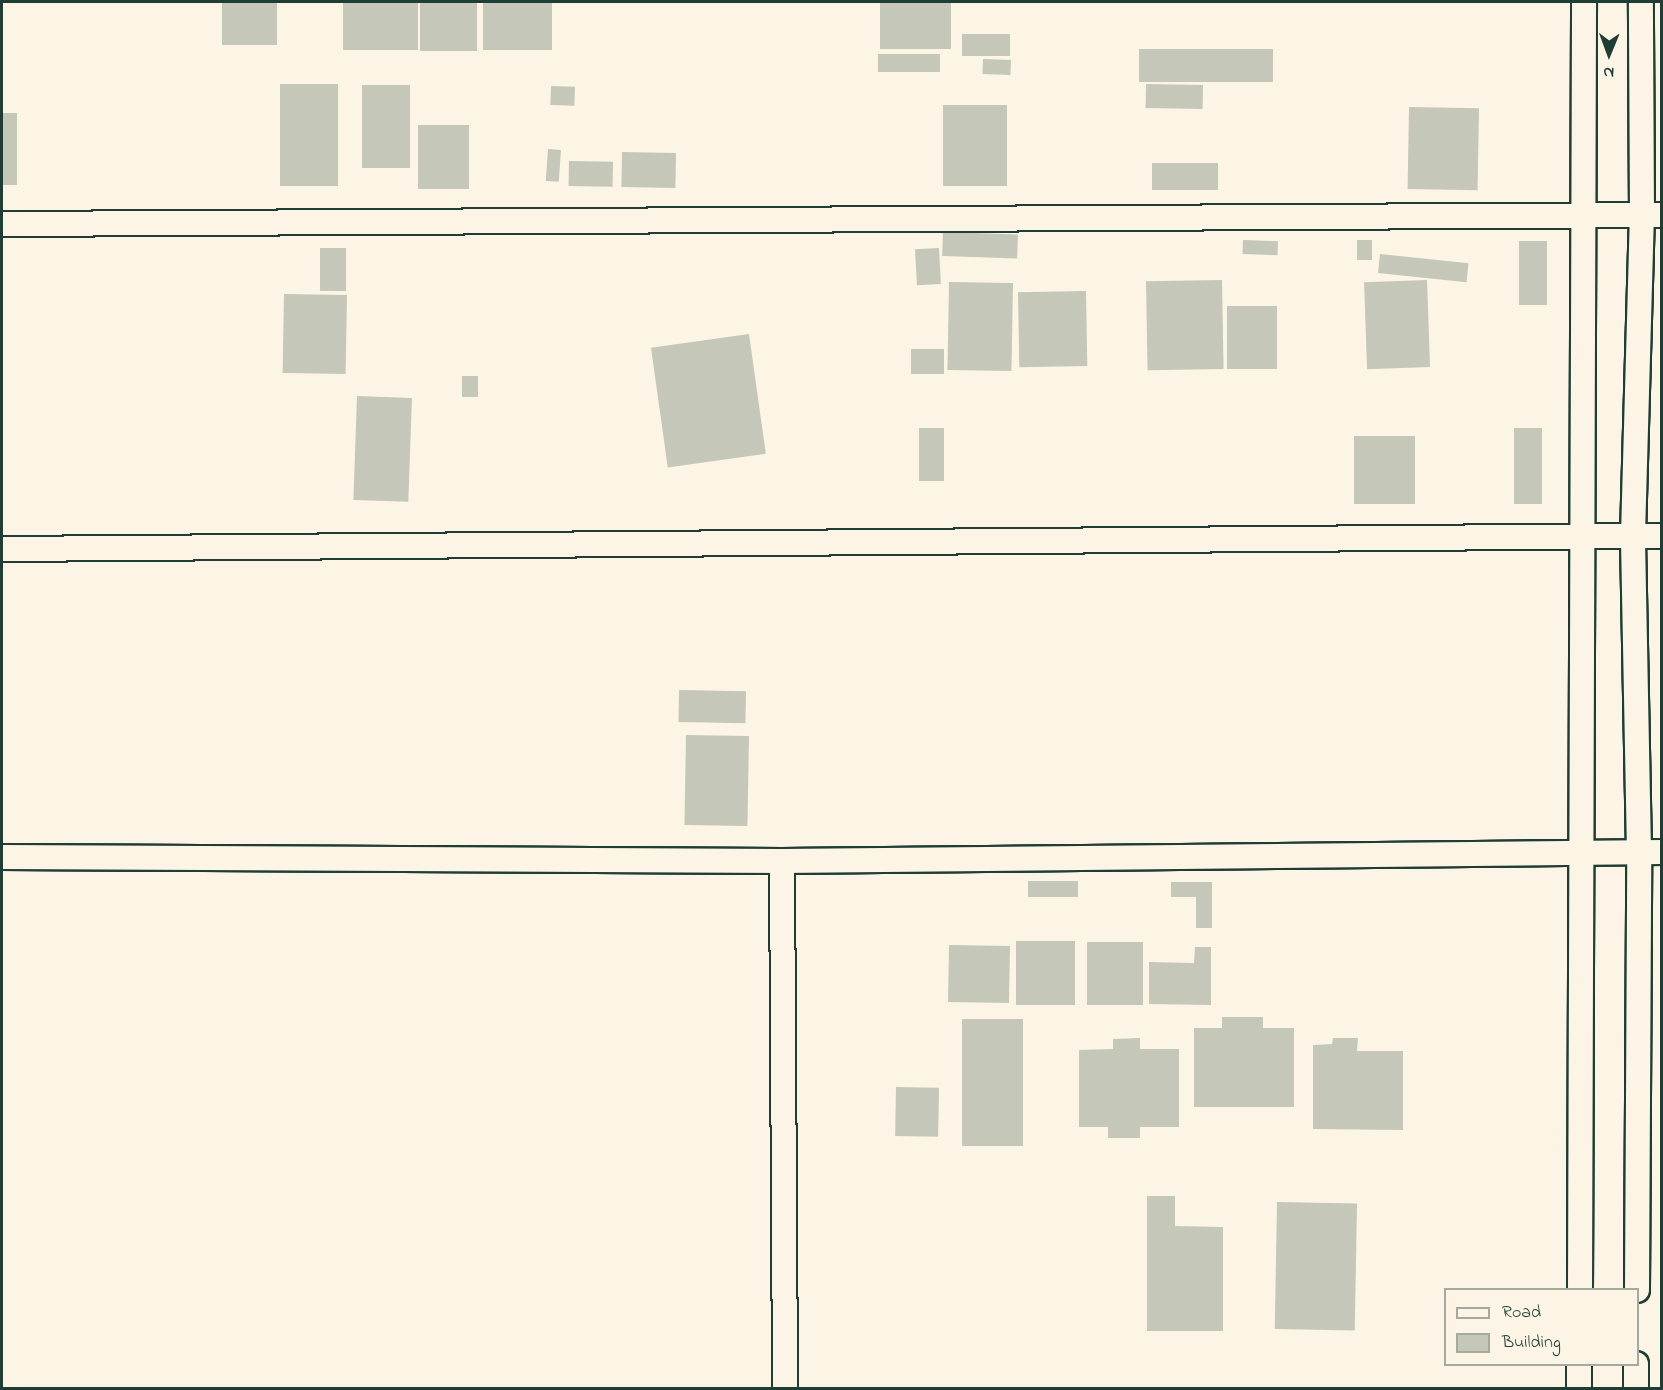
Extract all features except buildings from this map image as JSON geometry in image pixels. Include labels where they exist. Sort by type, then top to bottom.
[{"type":"street","points":[[1580,1288],[1584,2]]},
{"type":"street","points":[[1636,1288],[1650,852],[1633,535],[1652,215],[1641,2]]},
{"type":"street","points":[[2,224],[1652,215]]},
{"type":"street","points":[[2,549],[1662,536]]},
{"type":"street","points":[[2,856],[782,861],[1650,852]]},
{"type":"street","points":[[782,861],[785,1389]]},
{"type":"street","points":[[1579,1366],[1579,1389]]},
{"type":"street","points":[[1636,1366],[1636,1389]]}]
